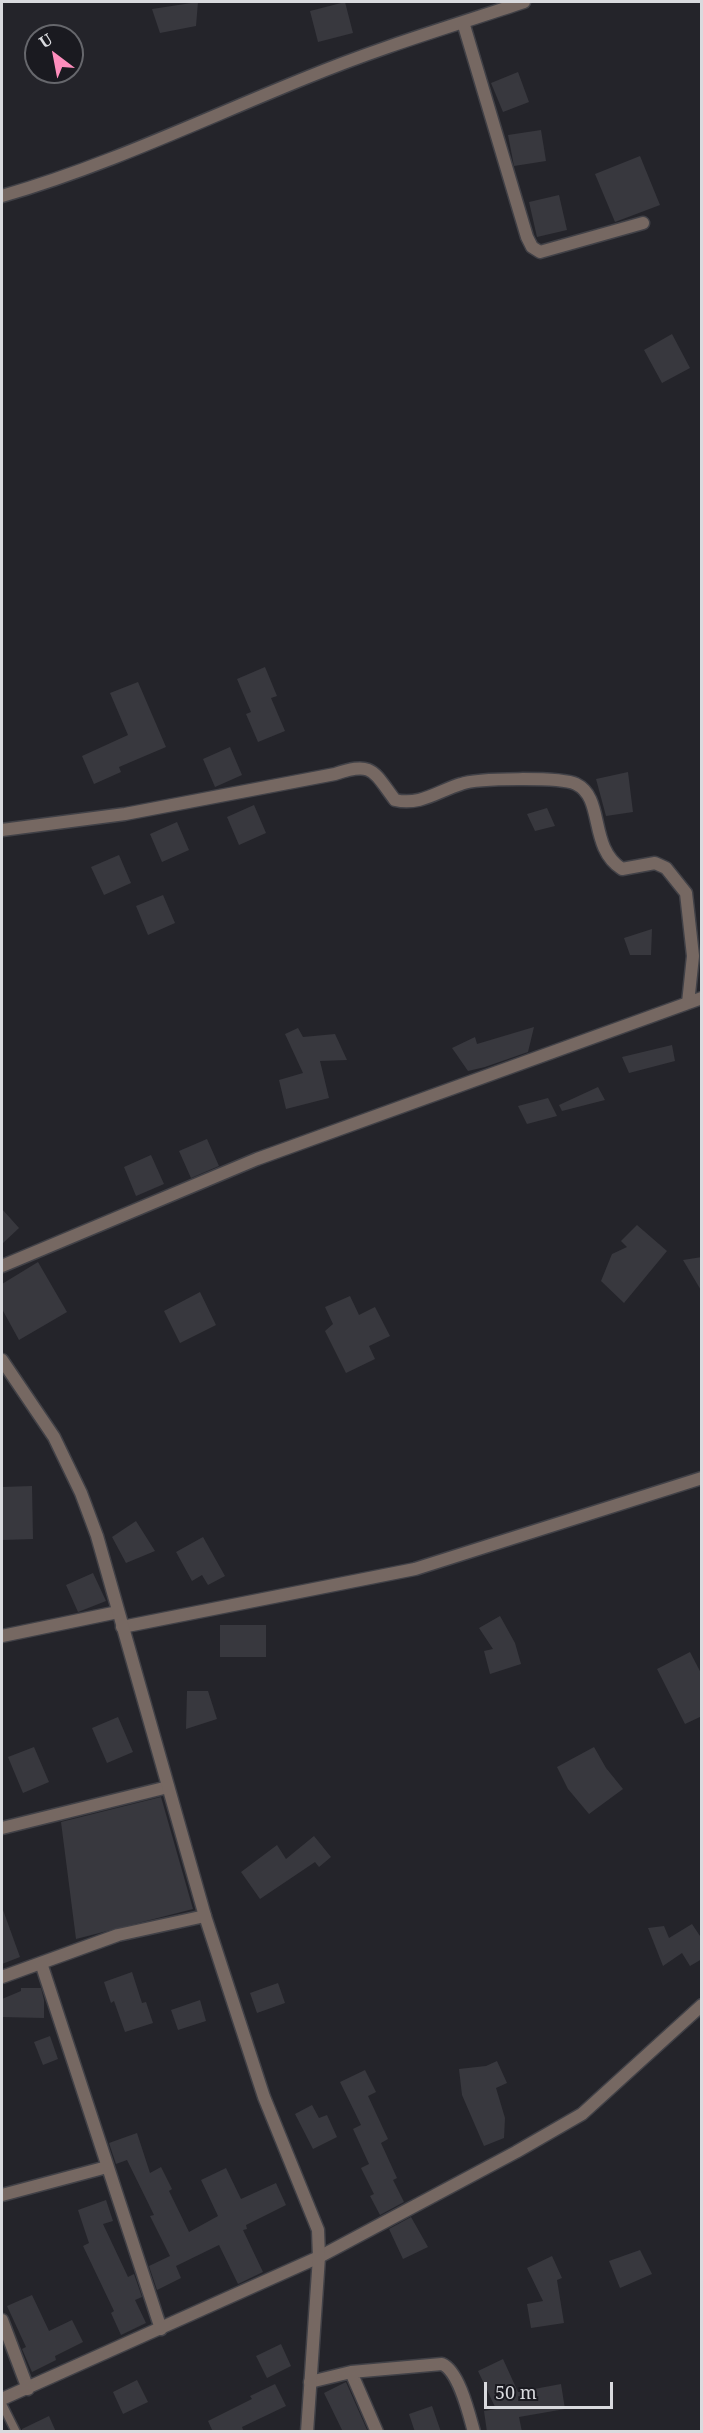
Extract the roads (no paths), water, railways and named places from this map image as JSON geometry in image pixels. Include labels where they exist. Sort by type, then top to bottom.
[{"type":"street","points":[[2,196],[49,183],[310,76],[524,2]]},
{"type":"street","points":[[463,22],[523,225],[532,247],[540,252],[643,223]]},
{"type":"street","points":[[2,830],[125,814],[335,774],[356,767],[368,768],[380,777],[395,800],[403,802],[415,802],[463,783],[517,780],[574,783],[585,790],[592,802],[600,839],[610,862],[622,869],[655,863],[666,868],[686,893],[693,956],[688,1003]]},
{"type":"street","points":[[2,1266],[257,1159],[702,998]]},
{"type":"street","points":[[2,1360],[54,1437],[81,1493],[97,1536],[205,1916],[264,2097],[318,2230],[319,2257],[307,2432]]},
{"type":"street","points":[[122,1627],[415,1569],[702,1478]]},
{"type":"street","points":[[2,1636],[118,1612]]},
{"type":"street","points":[[2,1828],[168,1788]]},
{"type":"street","points":[[2,1977],[118,1935],[205,1916]]},
{"type":"street","points":[[41,1963],[161,2329]]},
{"type":"street","points":[[2,2402],[319,2257],[412,2210],[582,2114],[702,2005]]},
{"type":"street","points":[[2,2195],[107,2168]]},
{"type":"street","points":[[2,2319],[28,2389]]},
{"type":"street","points":[[310,2382],[351,2372],[437,2363],[446,2365],[456,2381],[474,2432]]},
{"type":"street","points":[[351,2372],[377,2432]]},
{"type":"lane","points":[[2,2402],[16,2432]]}]
